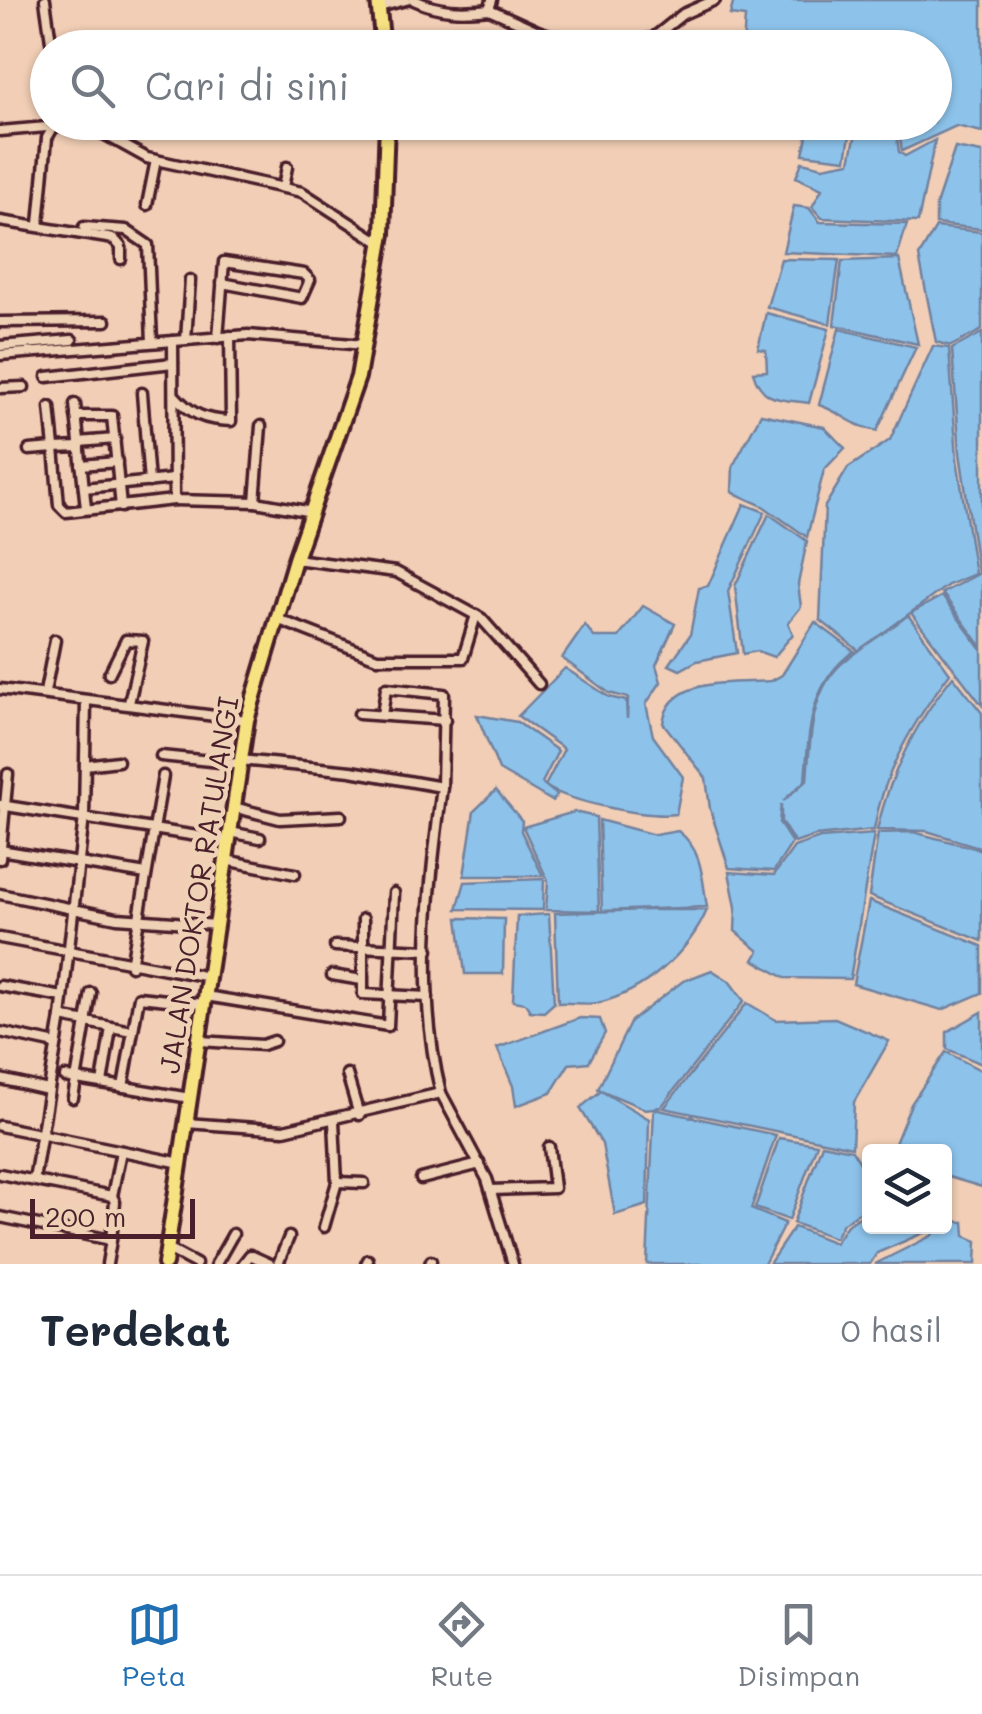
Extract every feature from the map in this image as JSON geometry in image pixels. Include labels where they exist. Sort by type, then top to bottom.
[{"type":"highway","points":[[378,4],[381,30]]},
{"type":"highway","name":"JALAN DOKTOR RATULANGI","points":[[165,1264],[247,720],[365,346],[383,232],[386,140]]},
{"type":"street","points":[[45,0],[49,30]]},
{"type":"street","points":[[378,4],[406,0]]},
{"type":"street","points":[[414,0],[452,12],[490,4],[536,30]]},
{"type":"street","points":[[663,30],[684,14],[715,0]]},
{"type":"street","points":[[0,131],[30,127]]},
{"type":"street","points":[[39,224],[46,140]]},
{"type":"street","points":[[116,140],[156,160],[284,184],[383,232]]},
{"type":"street","points":[[147,205],[156,160]]},
{"type":"street","points":[[284,184],[287,167]]},
{"type":"street","points":[[0,221],[114,238],[121,258]]},
{"type":"street","points":[[84,227],[126,230],[148,245],[152,342]]},
{"type":"street","points":[[218,338],[222,283],[226,262],[304,274],[310,280],[302,298],[222,283]]},
{"type":"street","points":[[186,340],[190,280]]},
{"type":"street","points":[[72,344],[73,320]]},
{"type":"street","points":[[0,322],[106,320]]},
{"type":"street","points":[[0,346],[276,335],[365,346]]},
{"type":"street","points":[[174,395],[189,412],[206,420],[230,421],[230,336]]},
{"type":"street","points":[[173,341],[174,500]]},
{"type":"street","points":[[0,356],[72,344]]},
{"type":"street","points":[[46,377],[173,364]]},
{"type":"street","points":[[0,388],[24,386]]},
{"type":"street","points":[[142,393],[149,482]]},
{"type":"street","points":[[75,404],[86,508]]},
{"type":"street","points":[[50,407],[61,510],[174,500],[255,502],[312,512]]},
{"type":"street","points":[[76,416],[112,416],[121,507]]},
{"type":"street","points":[[255,502],[262,426]]},
{"type":"street","points":[[28,450],[115,439]]},
{"type":"street","points":[[81,465],[117,462]]},
{"type":"street","points":[[84,488],[174,479]]},
{"type":"street","points":[[295,559],[352,570],[389,569],[476,615],[539,684]]},
{"type":"street","points":[[276,619],[377,658],[463,658],[476,615]]},
{"type":"street","points":[[45,692],[55,640]]},
{"type":"street","points":[[109,674],[126,640],[142,640],[129,703]]},
{"type":"street","points":[[0,688],[247,720]]},
{"type":"street","points":[[382,716],[386,688],[444,694],[442,788],[432,861],[428,950],[432,1061],[441,1093],[491,1190],[513,1264]]},
{"type":"street","points":[[34,1180],[61,1017],[84,818],[86,701]]},
{"type":"street","points":[[360,714],[445,720]]},
{"type":"street","points":[[161,756],[351,771],[442,788]]},
{"type":"street","points":[[86,765],[118,761]]},
{"type":"street","points":[[0,859],[8,774]]},
{"type":"street","points":[[131,966],[164,776]]},
{"type":"street","points":[[3,805],[153,830],[260,838]]},
{"type":"street","points":[[233,807],[277,818],[341,816]]},
{"type":"street","points":[[0,851],[146,874]]},
{"type":"street","points":[[226,860],[296,874]]},
{"type":"street","points":[[122,1088],[141,996],[205,1000],[386,1026],[391,998],[394,893]]},
{"type":"street","points":[[0,894],[138,918],[217,925]]},
{"type":"street","points":[[362,919],[362,980],[366,997],[428,998]]},
{"type":"street","points":[[0,938],[209,978]]},
{"type":"street","points":[[335,946],[428,950]]},
{"type":"street","points":[[332,975],[362,980]]},
{"type":"street","points":[[0,986],[63,997]]},
{"type":"street","points":[[73,1098],[91,993]]},
{"type":"street","points":[[61,1017],[132,1030]]},
{"type":"street","points":[[102,1084],[110,1028]]},
{"type":"street","points":[[0,1032],[56,1044]]},
{"type":"street","points":[[200,1040],[262,1044],[274,1040]]},
{"type":"street","points":[[348,1074],[359,1115]]},
{"type":"street","points":[[0,1078],[48,1090]]},
{"type":"street","points":[[65,1078],[190,1098]]},
{"type":"street","points":[[186,1122],[284,1130],[334,1122],[441,1093]]},
{"type":"street","points":[[324,1227],[337,1182],[334,1122]]},
{"type":"street","points":[[0,1126],[181,1163]]},
{"type":"street","points":[[491,1190],[554,1188],[549,1147]]},
{"type":"street","points":[[112,1196],[121,1151]]},
{"type":"street","points":[[421,1178],[480,1164]]},
{"type":"street","points":[[0,1174],[112,1196],[116,1202],[107,1264]]},
{"type":"street","points":[[337,1182],[364,1183]]},
{"type":"street","points":[[0,1217],[111,1240]]},
{"type":"street","points":[[216,1264],[233,1234]]},
{"type":"street","points":[[278,1264],[289,1236]]},
{"type":"street","points":[[168,1248],[196,1264]]},
{"type":"street","points":[[243,1264],[248,1255],[270,1264]]},
{"type":"water","points":[[734,0],[982,0],[982,132],[952,128],[952,30],[744,30],[745,17],[730,15]]},
{"type":"water","points":[[806,140],[849,140],[846,159],[803,154]]},
{"type":"water","points":[[855,140],[897,140],[899,152],[905,156],[935,140],[918,222],[822,218],[812,207],[822,189],[796,177],[802,162],[823,167],[850,162]]},
{"type":"water","points":[[900,140],[926,140],[902,151]]},
{"type":"water","points":[[955,148],[982,153],[982,229],[936,224],[936,205]]},
{"type":"water","points":[[794,206],[809,208],[820,222],[907,224],[897,257],[783,252]]},
{"type":"water","points":[[936,227],[982,232],[982,330],[951,346],[936,342],[919,256]]},
{"type":"water","points":[[781,259],[839,260],[830,324],[767,307]]},
{"type":"water","points":[[899,259],[918,344],[834,325],[842,261]]},
{"type":"water","points":[[766,313],[829,329],[809,403],[773,397],[757,382],[753,372],[767,371],[766,350],[758,349]]},
{"type":"water","points":[[839,329],[916,347],[877,431],[819,405]]},
{"type":"water","points":[[982,333],[982,569],[978,573],[960,453],[952,349]]},
{"type":"water","points":[[933,346],[949,348],[957,459],[975,574],[948,585],[859,651],[820,620],[825,506],[848,468],[890,440]]},
{"type":"water","points":[[761,414],[824,427],[845,448],[824,470],[807,537],[763,506],[732,492],[733,466]]},
{"type":"water","points":[[744,504],[765,512],[728,591],[737,653],[697,661],[680,670],[669,665],[690,635],[699,588],[708,586]]},
{"type":"water","points":[[769,514],[807,541],[798,584],[801,607],[788,623],[793,634],[774,657],[757,651],[743,654],[735,586]]},
{"type":"water","points":[[982,572],[982,647],[942,593]]},
{"type":"water","points":[[942,596],[982,650],[982,705],[911,613]]},
{"type":"water","points":[[643,606],[675,624],[656,665],[661,682],[646,704],[653,736],[683,777],[676,814],[609,808],[545,786],[564,749],[518,716],[565,668],[609,697],[626,701],[627,719],[628,698],[609,693],[562,658],[585,625],[594,637],[619,637]]},
{"type":"water","points":[[908,615],[950,673],[902,747],[885,787],[874,830],[815,836],[795,843],[781,822],[781,804],[779,823],[792,843],[774,871],[729,868],[710,809],[706,778],[663,723],[668,708],[690,690],[722,683],[771,681],[782,675],[815,622],[854,651],[839,664],[828,678],[820,693],[810,726],[805,781],[783,801],[807,780],[813,721],[829,678],[846,660]]},
{"type":"water","points":[[953,676],[982,713],[982,848],[927,831],[877,830],[906,748]]},
{"type":"water","points":[[477,715],[517,722],[558,751],[542,783],[557,795],[552,801],[499,770]]},
{"type":"water","points":[[496,790],[522,821],[521,831],[543,876],[464,876],[474,811]]},
{"type":"water","points":[[574,812],[596,817],[599,911],[546,910],[548,881],[523,827]]},
{"type":"water","points":[[599,820],[655,835],[678,831],[697,856],[707,907],[602,911]]},
{"type":"water","points":[[913,832],[982,850],[982,941],[869,896],[878,833]]},
{"type":"water","points":[[874,834],[850,979],[785,978],[754,960],[759,951],[735,931],[736,907],[729,872],[774,875],[794,847],[820,838]]},
{"type":"water","points":[[544,879],[543,910],[457,909],[465,882]]},
{"type":"water","points":[[869,901],[982,946],[982,993],[942,1010],[853,984]]},
{"type":"water","points":[[707,910],[689,941],[648,980],[597,1003],[558,1003],[555,913]]},
{"type":"water","points":[[549,914],[554,1003],[544,1012],[530,1011],[525,1003],[513,1001],[517,916]]},
{"type":"water","points":[[458,918],[504,919],[503,974],[465,974]]},
{"type":"water","points":[[712,970],[729,981],[744,1001],[661,1107],[645,1109],[598,1089],[631,1021],[683,981]]},
{"type":"water","points":[[747,1003],[776,1020],[835,1018],[889,1041],[854,1102],[852,1147],[664,1108]]},
{"type":"water","points":[[982,1012],[982,1064],[947,1049],[947,1032]]},
{"type":"water","points":[[580,1018],[600,1019],[605,1033],[589,1062],[569,1064],[551,1093],[516,1106],[513,1086],[497,1048]]},
{"type":"water","points":[[946,1052],[982,1071],[982,1187],[952,1178],[952,1144],[895,1144],[911,1104]]},
{"type":"water","points":[[601,1091],[649,1119],[647,1205],[615,1215],[602,1144],[580,1108]]},
{"type":"water","points":[[654,1109],[776,1135],[751,1209],[785,1223],[764,1264],[647,1264]]},
{"type":"water","points":[[779,1138],[817,1144],[789,1220],[755,1208]]},
{"type":"water","points":[[822,1144],[852,1150],[862,1166],[862,1211],[843,1223],[835,1238],[793,1223]]},
{"type":"water","points":[[862,1215],[862,1234],[921,1234],[877,1253],[870,1264],[769,1264],[794,1227],[835,1243],[847,1225]]},
{"type":"water","points":[[952,1221],[964,1222],[965,1236],[977,1241],[976,1264],[875,1264],[931,1236],[952,1234]]}]
